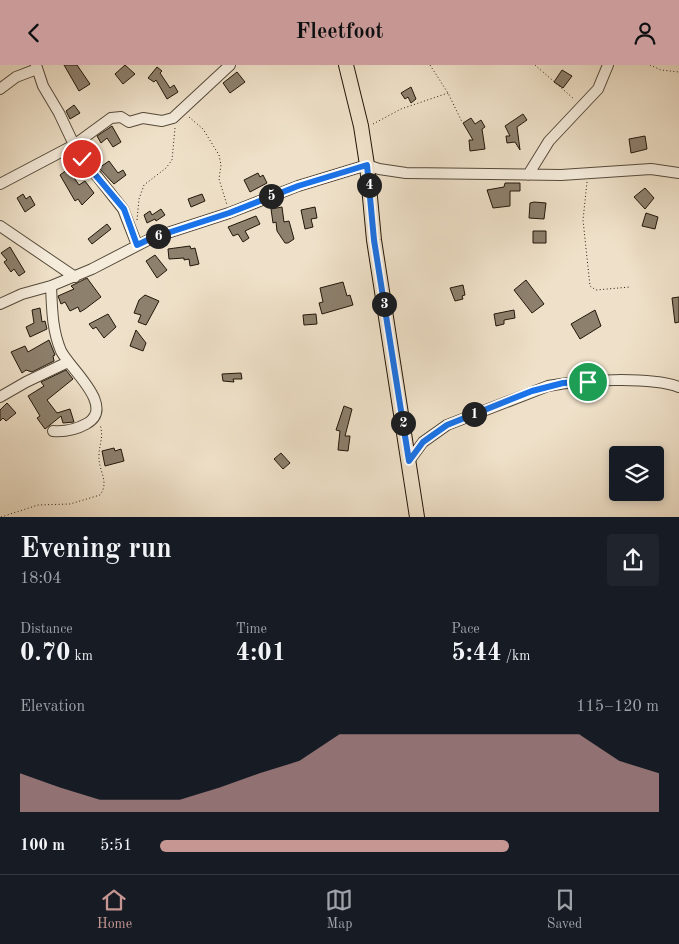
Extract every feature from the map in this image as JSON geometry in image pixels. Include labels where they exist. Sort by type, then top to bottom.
[{"type":"main road","points":[[346,65],[362,131],[374,240],[417,517]]},
{"type":"street","points":[[0,184],[74,145],[112,118],[121,117],[129,122],[143,118],[168,120],[185,108],[230,65]]},
{"type":"street","points":[[528,175],[550,141],[598,89],[608,65]]},
{"type":"street","points":[[0,89],[16,77],[36,67],[43,86],[82,159],[124,209],[136,240]]},
{"type":"street","points":[[0,304],[22,294],[74,277],[136,240],[152,238],[229,213],[298,186],[367,165],[379,169],[406,173],[587,174],[642,169],[679,173]]},
{"type":"street","points":[[0,226],[74,277]]},
{"type":"street","points":[[51,286],[54,327],[62,352],[94,397],[97,411],[95,417],[83,426],[70,431],[53,431]]},
{"type":"street","points":[[0,397],[68,362]]},
{"type":"street","points":[[409,461],[423,442],[447,425],[548,386],[563,383],[642,380],[658,381],[679,387]]},
{"type":"path","points":[[430,65],[448,93],[462,122]]},
{"type":"path","points":[[535,65],[583,106]]},
{"type":"path","points":[[650,65],[661,70],[679,72]]},
{"type":"path","points":[[362,131],[401,109],[448,93]]},
{"type":"path","points":[[185,108],[190,118],[203,129],[219,155],[221,165],[220,185],[229,213]]},
{"type":"path","points":[[136,240],[142,189],[148,181],[166,168],[172,160],[173,134],[176,126]]},
{"type":"path","points":[[587,174],[583,220],[590,286],[596,291],[630,287]]},
{"type":"path","points":[[1,517],[38,505],[70,504],[100,495],[105,484],[99,460],[103,436],[97,411]]},
{"type":"building","points":[[64,65],[77,65],[90,84],[79,91]]},
{"type":"building","points":[[125,65],[135,74],[123,84],[115,74]]},
{"type":"building","points":[[157,67],[162,71],[160,73],[170,88],[174,85],[178,92],[167,99],[156,80],[154,82],[148,78]]},
{"type":"building","points":[[562,70],[572,76],[563,88],[554,82]]},
{"type":"building","points":[[237,72],[245,82],[230,93],[223,83]]},
{"type":"building","points":[[411,87],[416,99],[411,103],[408,97],[405,99],[401,93]]},
{"type":"building","points":[[74,105],[80,113],[70,119],[66,111]]},
{"type":"building","points":[[523,114],[527,120],[517,127],[520,150],[515,142],[507,143],[506,136],[510,136],[505,126]]},
{"type":"building","points":[[471,118],[475,124],[481,120],[485,127],[482,129],[485,149],[470,151],[469,140],[473,140],[463,123]]},
{"type":"building","points":[[112,126],[121,142],[113,147],[107,138],[101,143],[97,136]]},
{"type":"building","points":[[645,136],[647,149],[631,153],[629,139]]},
{"type":"building","points":[[109,161],[118,173],[123,170],[126,175],[114,184],[99,168]]},
{"type":"building","points":[[68,169],[79,185],[85,181],[94,193],[82,205],[78,199],[75,201],[60,175]]},
{"type":"building","points":[[258,173],[260,177],[263,175],[267,183],[250,192],[244,180]]},
{"type":"building","points":[[505,183],[520,183],[520,191],[510,191],[510,206],[493,208],[487,190],[504,187]]},
{"type":"building","points":[[645,188],[654,198],[645,209],[634,197]]},
{"type":"building","points":[[23,194],[26,199],[30,196],[35,205],[25,212],[17,198]]},
{"type":"building","points":[[202,194],[205,201],[191,207],[188,199]]},
{"type":"building","points":[[530,203],[546,203],[544,219],[529,218]]},
{"type":"building","points":[[282,207],[284,222],[289,221],[294,239],[288,243],[285,243],[277,231],[276,222],[273,223],[271,209]]},
{"type":"building","points":[[315,207],[317,218],[311,219],[313,227],[305,229],[301,210]]},
{"type":"building","points":[[161,209],[165,215],[156,221],[155,219],[147,223],[144,215],[150,211],[152,215]]},
{"type":"building","points":[[646,213],[658,217],[655,229],[642,226]]},
{"type":"building","points":[[256,216],[260,224],[245,231],[249,238],[243,242],[238,234],[233,236],[228,227]]},
{"type":"building","points":[[107,224],[111,229],[92,244],[88,239]]},
{"type":"building","points":[[533,231],[546,231],[546,243],[533,243]]},
{"type":"building","points":[[190,246],[191,249],[195,248],[199,264],[190,266],[189,259],[184,260],[184,258],[169,259],[168,249]]},
{"type":"building","points":[[10,247],[25,272],[19,276],[14,269],[11,272],[4,262],[7,260],[1,253]]},
{"type":"building","points":[[155,255],[167,270],[157,278],[146,261]]},
{"type":"building","points":[[87,278],[101,297],[80,312],[78,307],[70,311],[65,302],[61,304],[58,296],[74,289],[71,286]]},
{"type":"building","points":[[526,280],[544,304],[532,313],[514,290]]},
{"type":"building","points":[[343,282],[347,296],[350,295],[353,305],[322,314],[319,303],[323,302],[320,288]]},
{"type":"building","points":[[463,285],[465,295],[462,296],[463,299],[455,301],[450,288]]},
{"type":"building","points":[[145,295],[159,301],[146,325],[138,322],[141,315],[134,313],[139,300]]},
{"type":"building","points":[[679,297],[679,322],[675,323],[672,298]]},
{"type":"building","points":[[40,308],[42,322],[45,321],[47,329],[30,337],[26,327],[34,323],[32,310]]},
{"type":"building","points":[[514,310],[515,318],[504,320],[504,324],[496,326],[494,314]]},
{"type":"building","points":[[595,310],[601,326],[580,339],[571,324]]},
{"type":"building","points":[[108,314],[116,327],[104,338],[96,327],[93,329],[89,324]]},
{"type":"building","points":[[316,314],[317,324],[304,325],[303,315]]},
{"type":"building","points":[[136,330],[146,343],[143,351],[130,346]]},
{"type":"building","points":[[49,340],[55,355],[53,356],[54,361],[32,372],[26,370],[22,373],[11,352],[25,346],[28,352]]},
{"type":"building","points":[[66,370],[73,379],[47,400],[57,413],[70,409],[74,422],[63,423],[61,416],[45,429],[37,418],[40,416],[28,396],[44,386],[41,382]]},
{"type":"building","points":[[241,373],[242,379],[233,379],[234,382],[223,381],[222,374]]},
{"type":"building","points":[[7,403],[16,413],[6,421],[3,418],[0,421],[0,410]]},
{"type":"building","points":[[344,406],[352,409],[345,436],[350,436],[348,451],[338,450],[340,431],[336,430]]},
{"type":"building","points":[[114,448],[115,451],[121,449],[124,461],[105,466],[102,451]]},
{"type":"building","points":[[281,453],[290,463],[283,469],[274,459]]},
{"type":"route","points":[[82,159],[124,209],[130,221],[137,245],[152,238],[229,213],[298,186],[367,165],[374,240],[409,461],[423,442],[447,425],[548,386],[588,382]]}]
